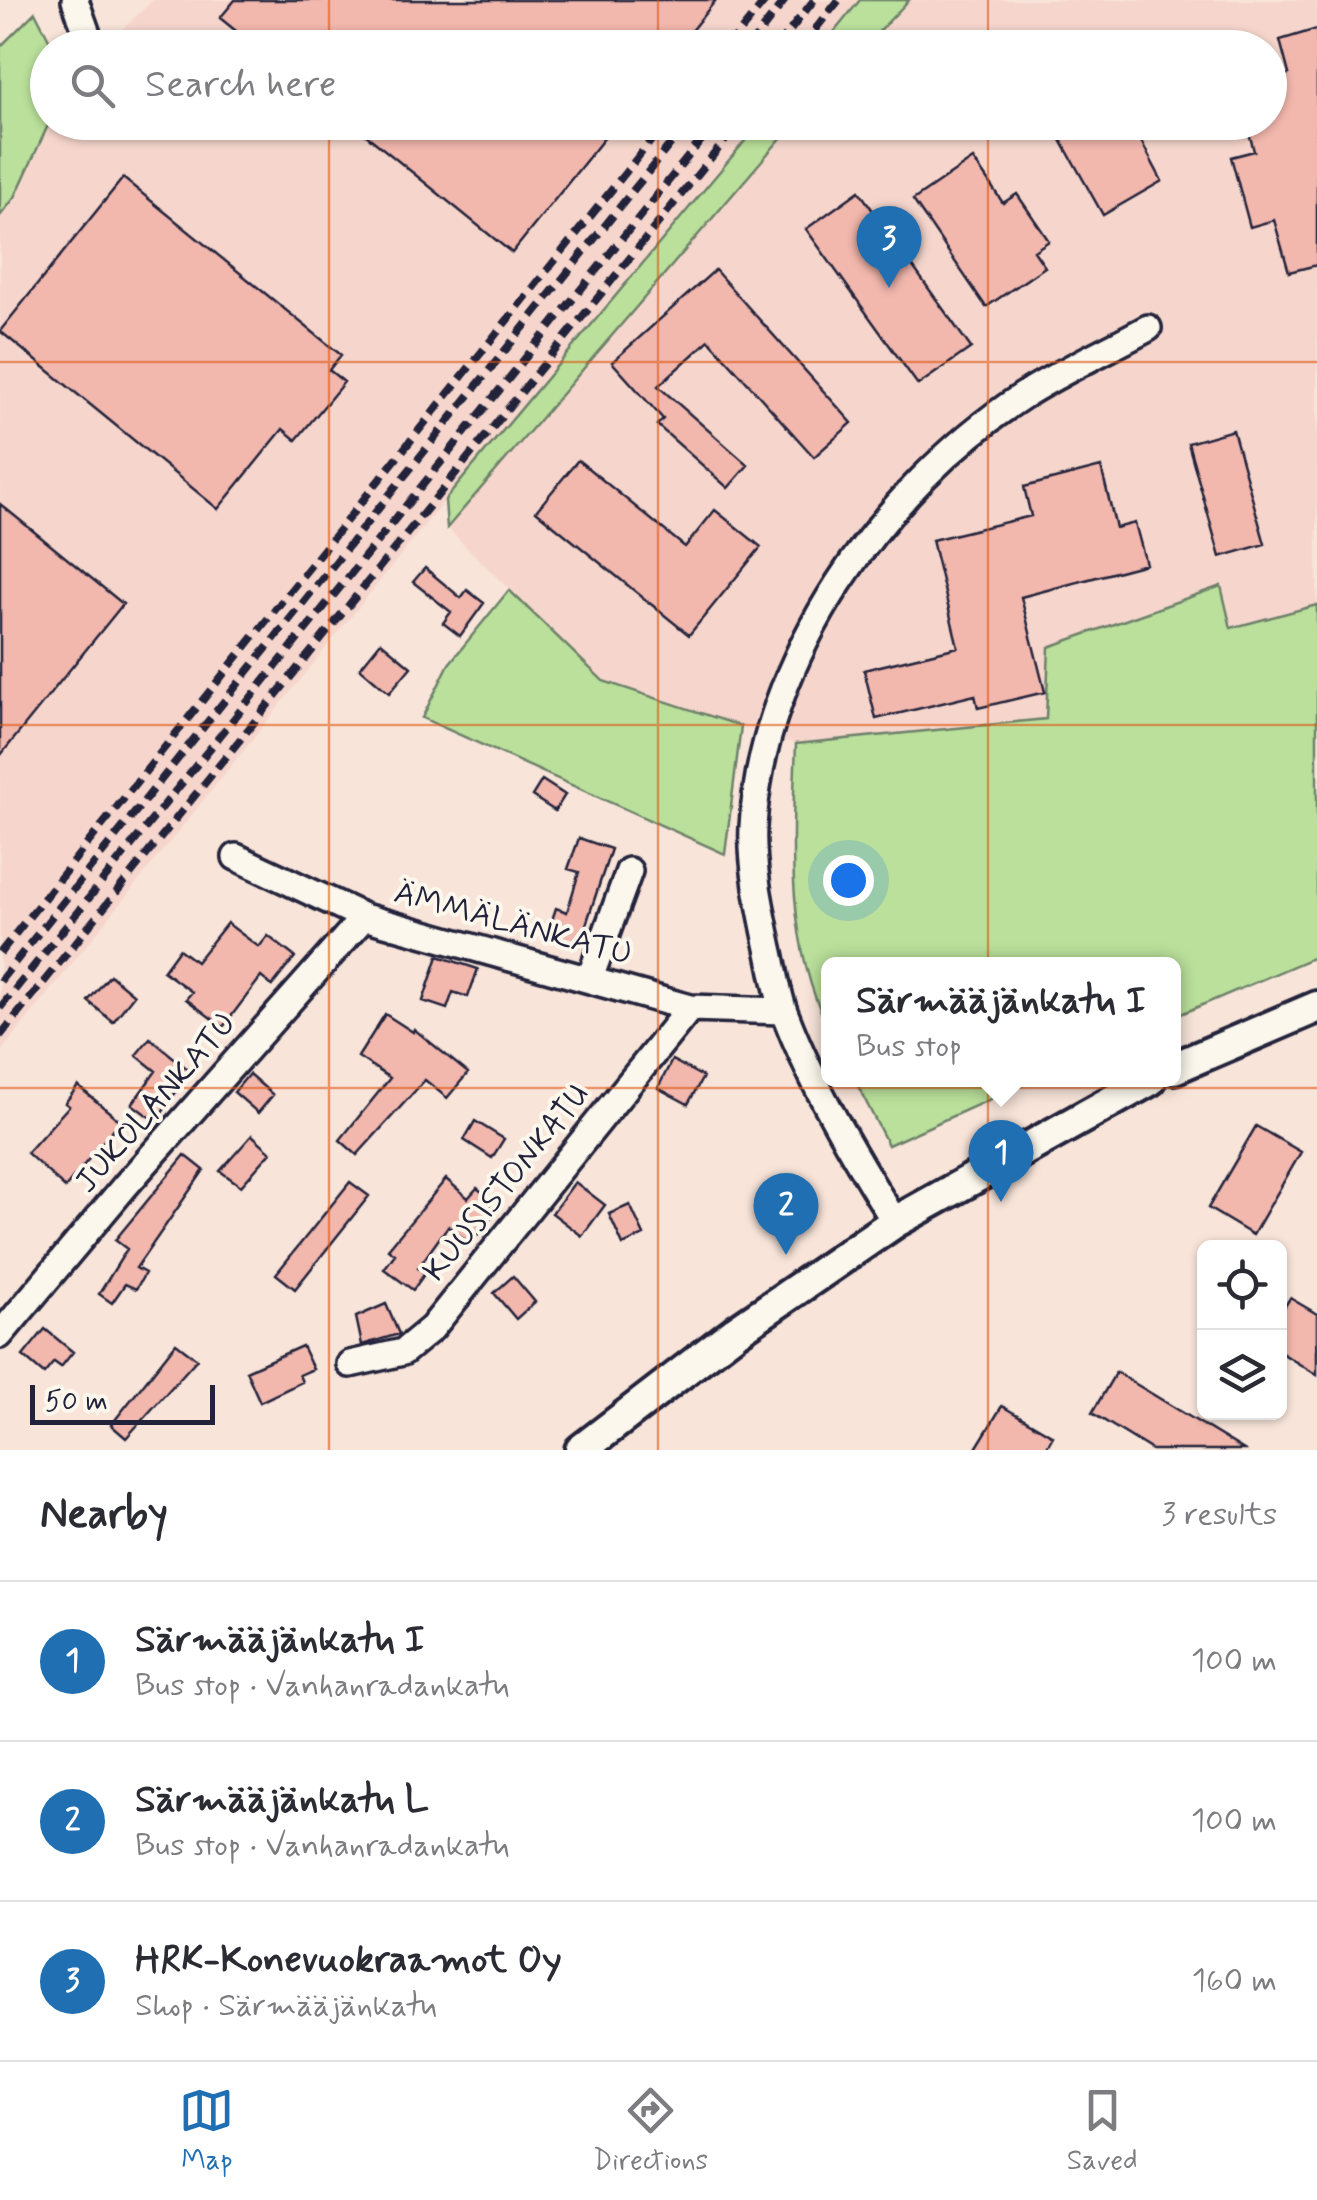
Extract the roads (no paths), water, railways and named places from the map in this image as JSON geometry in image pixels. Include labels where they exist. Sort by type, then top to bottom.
[{"type":"street","points":[[75,0],[86,30]]},
{"type":"street","points":[[896,1222],[820,1092],[784,1011],[763,918],[752,829],[764,755],[797,653],[858,554],[927,475],[1020,398],[1148,328]]},
{"type":"street","name":"ÄMMÄLÄNKATU","points":[[236,858],[364,917],[690,1008],[784,1011]]},
{"type":"street","points":[[590,978],[629,871]]},
{"type":"street","name":"JUKOLANKATU","points":[[0,1336],[125,1186],[364,917]]},
{"type":"street","points":[[1181,1065],[1317,1006]]},
{"type":"street","name":"KUUSISTONKATU","points":[[350,1364],[403,1352],[432,1328],[690,1008]]},
{"type":"street","points":[[582,1450],[736,1331],[896,1222],[1137,1087]]},
{"type":"railway","points":[[742,30],[766,0]]},
{"type":"railway","points":[[762,30],[785,0]]},
{"type":"railway","points":[[790,30],[814,0]]},
{"type":"railway","points":[[815,30],[839,0]]},
{"type":"railway","points":[[0,953],[652,140]]},
{"type":"railway","points":[[0,981],[674,140]]},
{"type":"railway","points":[[0,1008],[701,140]]},
{"type":"railway","points":[[0,1036],[725,140]]},
{"type":"place","name":"HRK-Konevuokraamot Oy","points":[[889,288]]},
{"type":"place","name":"Särmääjänkatu I","points":[[1001,1202]]},
{"type":"place","name":"Särmääjänkatu L","points":[[786,1255]]}]
